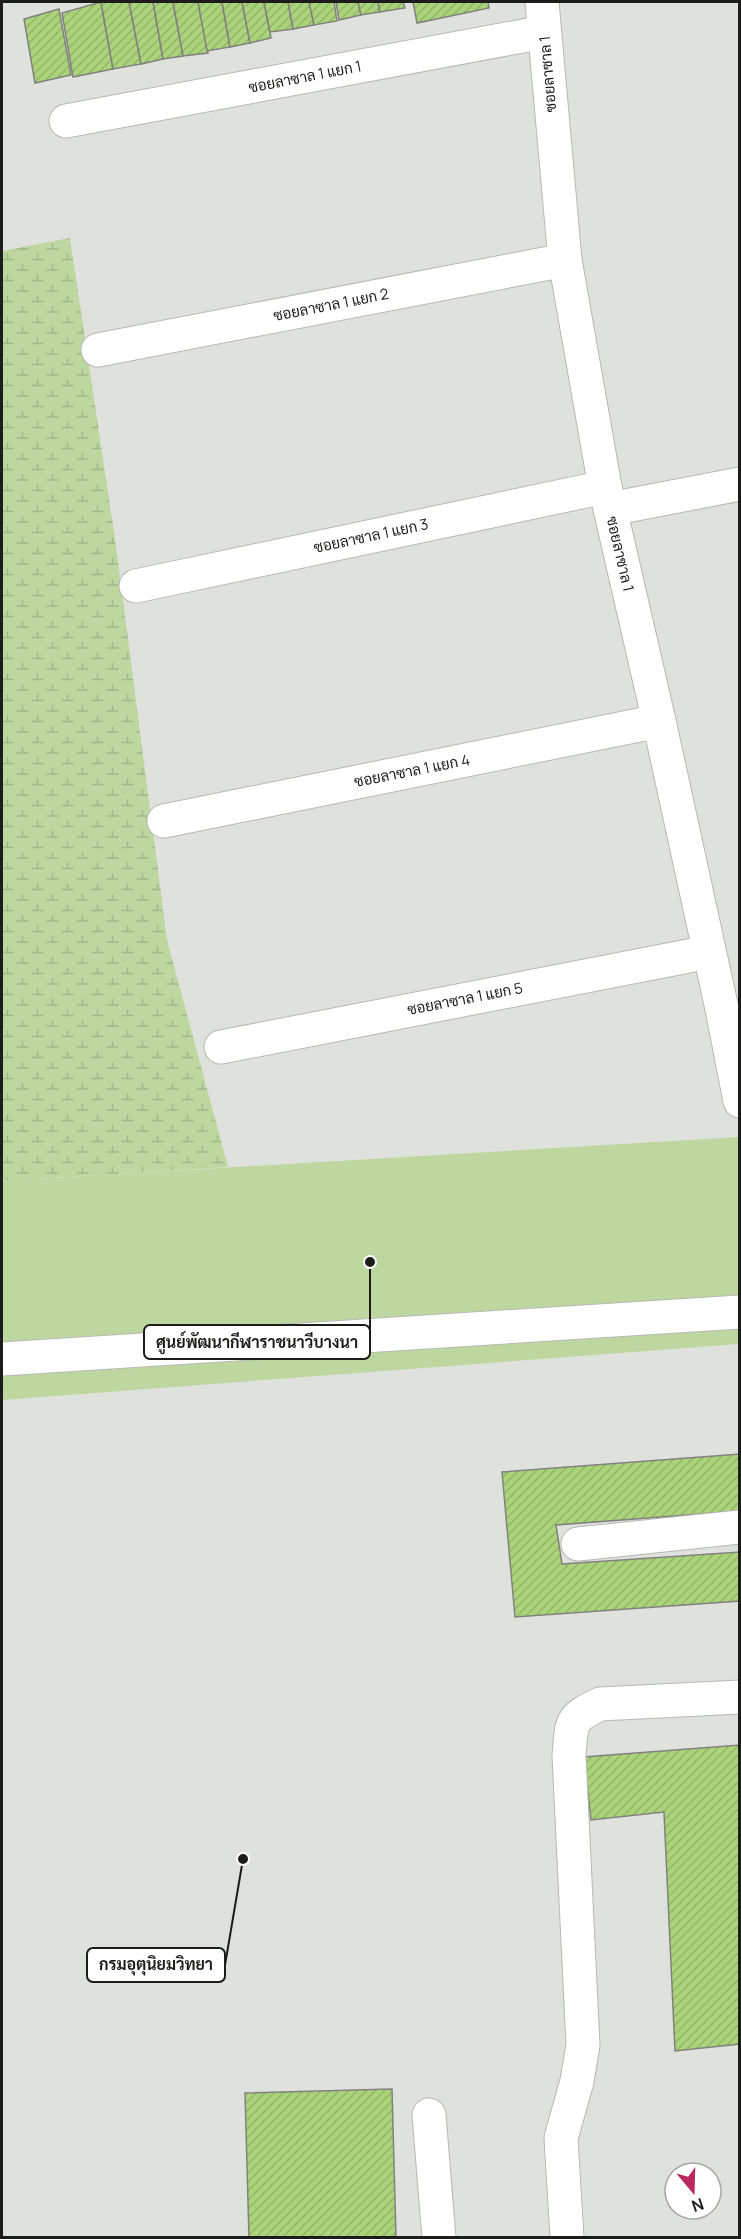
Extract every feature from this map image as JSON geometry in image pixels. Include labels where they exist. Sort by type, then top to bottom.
[{"type":"street","name":"ซอยลาซาล 1 แยก 1","points":[[66,121],[543,17]]},
{"type":"street","name":"ซอยลาซาล 1","points":[[543,17],[565,260],[607,498],[659,721],[740,1101]]},
{"type":"street","name":"ซอยลาซาล 1 แยก 2","points":[[98,350],[565,260]]},
{"type":"street","name":"ซอยลาซาล 1 แยก 3","points":[[136,586],[607,498],[740,484]]},
{"type":"street","name":"ซอยลาซาล 1 แยก 4","points":[[164,821],[659,721]]},
{"type":"street","name":"ซอยลาซาล 1 แยก 5","points":[[221,1047],[709,952]]},
{"type":"street","points":[[2,1359],[740,1312]]},
{"type":"street","points":[[578,1544],[740,1527]]},
{"type":"street","points":[[567,2238],[561,2138],[577,2080],[583,2045],[569,1756],[572,1729],[579,1714],[600,1704],[740,1697]]},
{"type":"street","points":[[429,2115],[440,2238]]},
{"type":"green space","points":[[70,238],[116,546],[167,940],[228,1167],[2,1181],[2,251]]},
{"type":"green space","points":[[739,1137],[739,1344],[2,1400],[2,1181]]},
{"type":"building","points":[[101,2],[113,69],[73,77],[62,13]]},
{"type":"building","points":[[101,2],[129,2],[141,64],[113,69]]},
{"type":"building","points":[[129,2],[153,2],[163,59],[141,64]]},
{"type":"building","points":[[153,2],[173,2],[183,56],[163,59]]},
{"type":"building","points":[[173,2],[198,2],[208,53],[183,56]]},
{"type":"building","points":[[198,2],[222,2],[230,47],[207,51]]},
{"type":"building","points":[[222,2],[242,2],[250,43],[230,47]]},
{"type":"building","points":[[242,2],[264,2],[271,38],[250,43]]},
{"type":"building","points":[[264,2],[288,2],[293,29],[270,32]]},
{"type":"building","points":[[288,2],[309,2],[314,25],[293,29]]},
{"type":"building","points":[[309,2],[334,2],[337,21],[314,25]]},
{"type":"building","points":[[336,2],[358,2],[361,15],[339,20]]},
{"type":"building","points":[[358,2],[378,2],[380,12],[361,15]]},
{"type":"building","points":[[378,2],[403,2],[405,8],[380,12]]},
{"type":"building","points":[[413,2],[488,2],[489,8],[417,23]]},
{"type":"building","points":[[59,9],[71,75],[35,83],[24,19]]},
{"type":"building","points":[[740,1454],[740,1511],[556,1525],[562,1564],[740,1552],[740,1601],[515,1617],[502,1472]]},
{"type":"building","points":[[740,1745],[740,2044],[675,2051],[664,1812],[591,1820],[584,1757]]},
{"type":"building","points":[[392,2089],[396,2238],[249,2238],[245,2093]]},
{"type":"place","name":"ศูนย์พัฒนากีฬาราชนาวีบางนา","points":[[370,1262]]},
{"type":"place","name":"กรมอุตุนิยมวิทยา","points":[[243,1859]]}]
